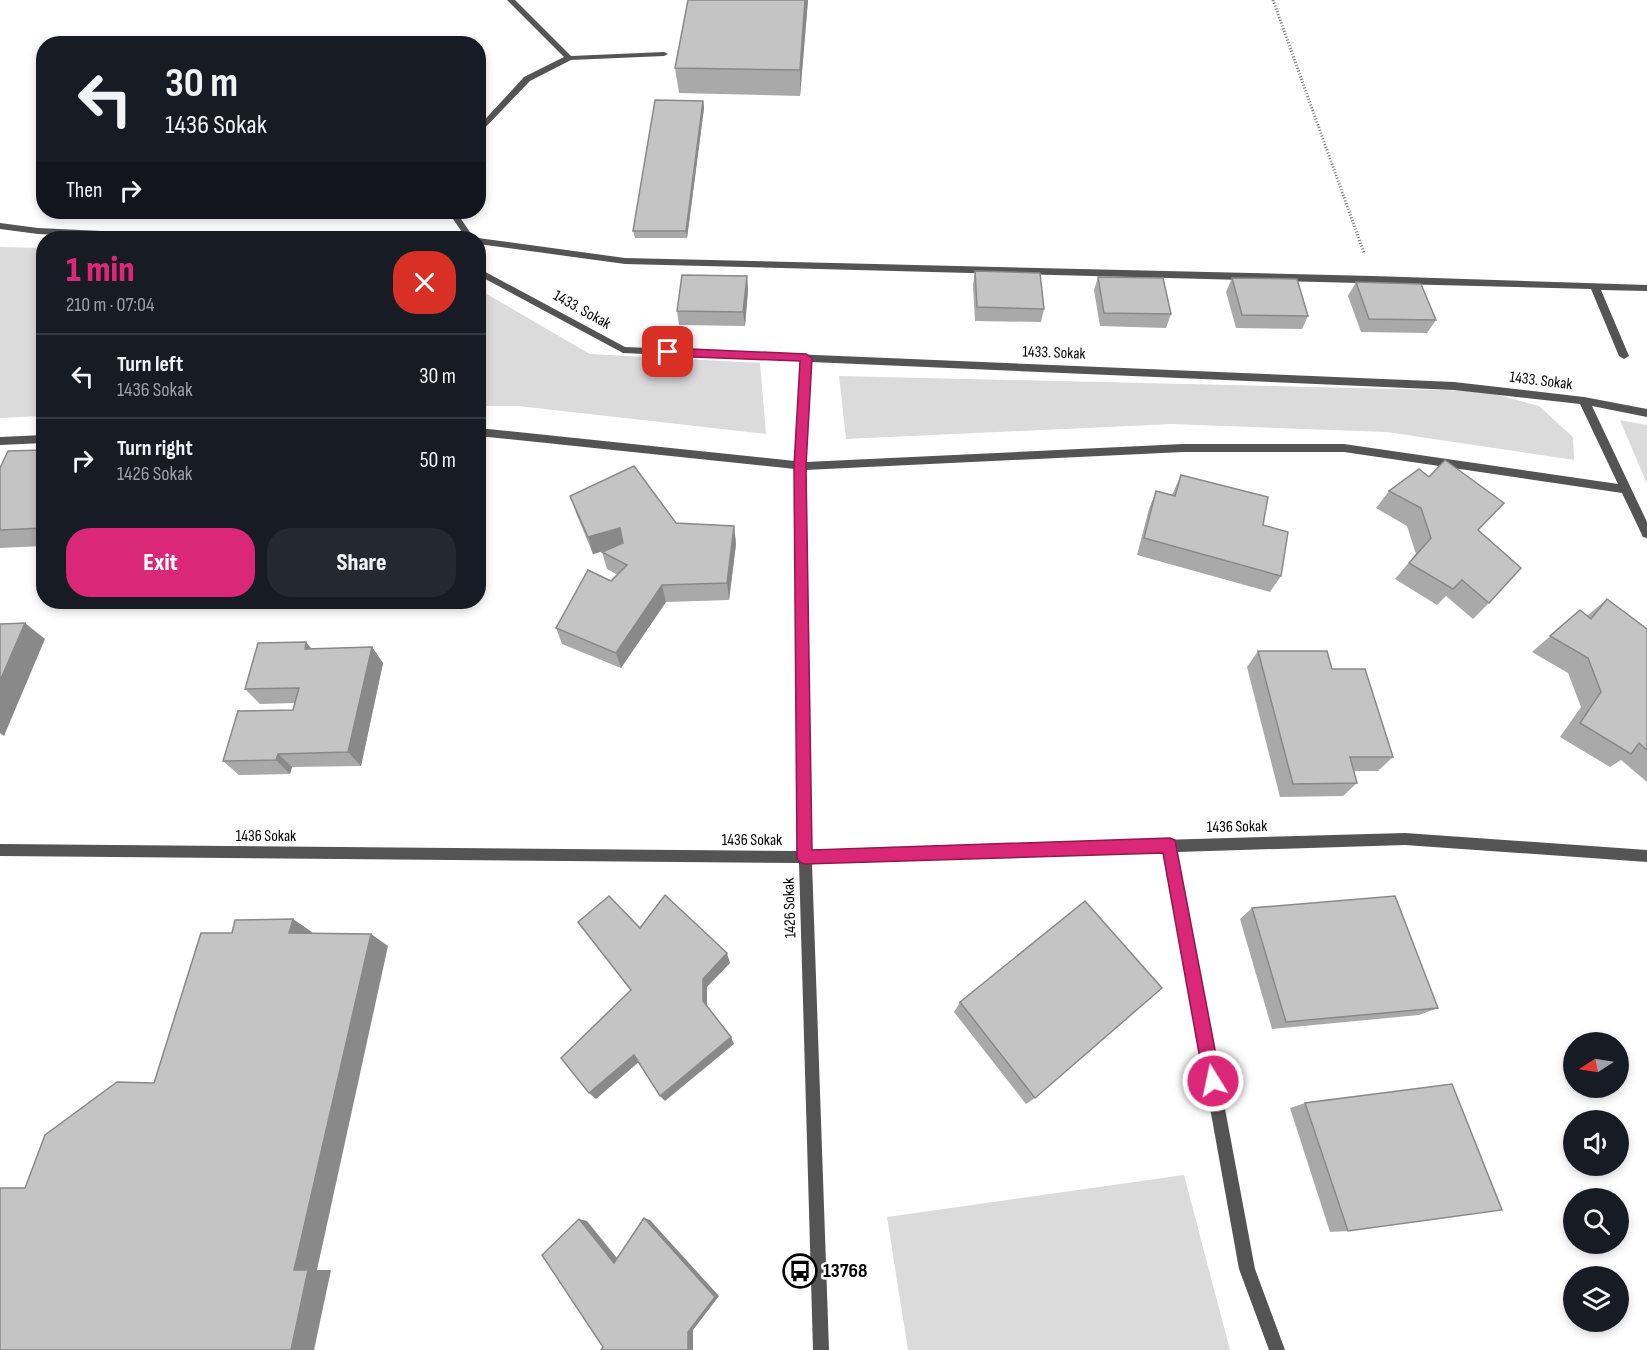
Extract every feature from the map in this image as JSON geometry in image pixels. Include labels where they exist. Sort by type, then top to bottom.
[{"type":"street","points":[[511,0],[569,58]]},
{"type":"street","points":[[486,124],[527,79],[569,58],[664,54]]},
{"type":"street","points":[[0,226],[38,231]]},
{"type":"street","points":[[486,242],[625,261],[1647,288]]},
{"type":"street","name":"1433. Sokak","points":[[486,275],[623,350],[1454,386],[1584,401],[1647,413]]},
{"type":"street","points":[[1595,288],[1624,356]]},
{"type":"street","name":"1426 Sokak","points":[[806,358],[800,466],[805,857],[821,1350]]},
{"type":"street","points":[[1584,401],[1647,534]]},
{"type":"street","points":[[486,433],[800,466],[1183,448],[1344,448],[1625,489]]},
{"type":"street","points":[[0,441],[36,439]]},
{"type":"street","name":"1436 Sokak","points":[[0,850],[805,857],[1405,839],[1647,856]]},
{"type":"street","points":[[1170,845],[1247,1269],[1277,1350]]},
{"type":"path","points":[[1273,0],[1373,279]]},
{"type":"shaded area","points":[[0,247],[36,248],[36,416],[0,418]]},
{"type":"shaded area","points":[[486,294],[590,354],[760,363],[766,434],[518,406],[486,406]]},
{"type":"shaded area","points":[[839,376],[1484,391],[1539,406],[1573,437],[1574,460],[1387,432],[1172,424],[846,439]]},
{"type":"shaded area","points":[[1620,420],[1647,425],[1647,484]]},
{"type":"shaded area","points":[[1184,1175],[1230,1350],[908,1350],[887,1217]]},
{"type":"building","points":[[688,0],[805,0],[800,70],[675,68]]},
{"type":"building","points":[[655,100],[703,101],[686,231],[633,231]]},
{"type":"building","points":[[975,271],[1040,273],[1044,309],[977,307]]},
{"type":"building","points":[[682,275],[747,276],[743,312],[677,311]]},
{"type":"building","points":[[1098,277],[1163,278],[1171,314],[1104,313]]},
{"type":"building","points":[[1232,278],[1297,279],[1308,316],[1242,315]]},
{"type":"building","points":[[1356,282],[1421,284],[1436,320],[1369,319]]},
{"type":"building","points":[[36,450],[36,528],[0,530],[0,468],[8,451]]},
{"type":"building","points":[[1445,460],[1504,503],[1478,530],[1521,568],[1489,603],[1462,580],[1453,589],[1409,563],[1431,538],[1421,508],[1389,491],[1419,469],[1429,477]]},
{"type":"building","points":[[634,466],[676,523],[734,526],[727,583],[662,585],[616,653],[556,628],[588,570],[611,581],[627,565],[602,552],[623,543],[620,528],[588,537],[570,496]]},
{"type":"building","points":[[1181,475],[1268,497],[1263,525],[1288,532],[1281,576],[1144,538],[1156,491],[1175,496]]},
{"type":"building","points":[[1607,599],[1647,629],[1647,750],[1639,743],[1631,754],[1580,723],[1601,692],[1588,658],[1550,636],[1580,610],[1591,619]]},
{"type":"building","points":[[25,623],[0,681],[0,624]]},
{"type":"building","points":[[306,642],[305,649],[372,647],[348,752],[278,754],[276,760],[223,761],[238,711],[293,710],[299,688],[245,689],[258,643]]},
{"type":"building","points":[[1258,651],[1327,651],[1332,669],[1365,669],[1393,757],[1350,757],[1357,783],[1293,784]]},
{"type":"building","points":[[665,895],[727,953],[703,979],[703,1001],[731,1037],[660,1096],[634,1055],[589,1093],[561,1058],[631,990],[578,922],[609,896],[640,928]]},
{"type":"building","points":[[1395,896],[1438,1008],[1286,1022],[1252,908]]},
{"type":"building","points":[[1085,901],[1162,988],[1035,1098],[960,1002]]},
{"type":"building","points":[[293,919],[289,933],[371,934],[294,1270],[308,1270],[291,1350],[0,1350],[0,1188],[25,1188],[45,1135],[117,1082],[154,1083],[201,933],[232,933],[235,920]]},
{"type":"building","points":[[1452,1084],[1502,1210],[1348,1231],[1305,1103]]},
{"type":"building","points":[[644,1218],[715,1297],[688,1332],[688,1350],[601,1350],[603,1347],[542,1255],[579,1219],[614,1263]]},
{"type":"place","name":"13768","points":[[800,1271]]},
{"type":"route","points":[[668,352],[806,358],[800,466],[805,857],[1170,845],[1213,1081]]}]
